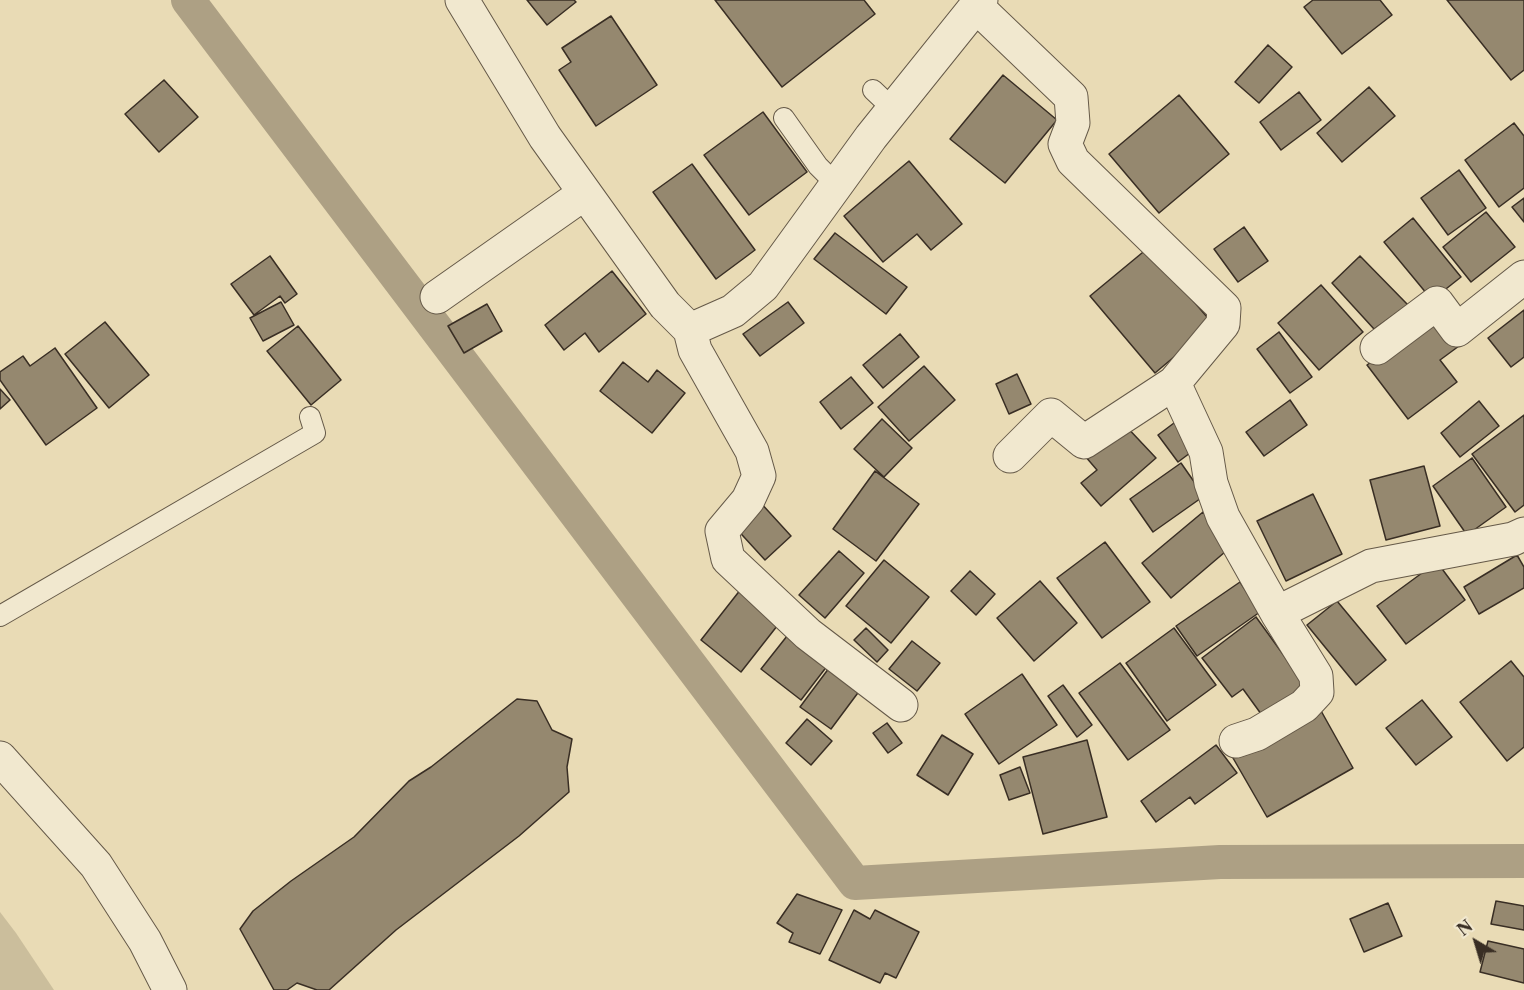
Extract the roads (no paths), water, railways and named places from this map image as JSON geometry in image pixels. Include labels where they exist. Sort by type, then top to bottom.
[{"type":"street","points":[[462,0],[545,137],[665,305],[690,330],[694,350],[752,451],[759,476],[748,500],[722,531],[728,559],[808,634],[901,705]]},
{"type":"street","points":[[690,330],[733,311],[763,286],[837,185],[883,100],[979,3],[1071,97],[1073,123],[1065,144],[1073,161],[1224,308],[1223,324],[1174,383],[1084,442],[1051,415],[1010,456]]},
{"type":"street","points":[[437,297],[585,193]]},
{"type":"street","points":[[1377,348],[1437,303],[1457,330],[1524,277]]},
{"type":"street","points":[[1174,383],[1206,452],[1211,483],[1223,517],[1277,613],[1316,676],[1317,692],[1305,706],[1257,734],[1236,741]]},
{"type":"street","points":[[1277,613],[1371,566],[1513,539],[1524,534]]},
{"type":"street","points":[[0,758],[96,865],[145,941],[170,990]]},
{"type":"lane","points":[[784,118],[818,166],[837,185]]},
{"type":"lane","points":[[0,616],[315,433],[310,417]]},
{"type":"waterway","points":[[188,0],[855,883],[1220,862],[1524,861]]}]
